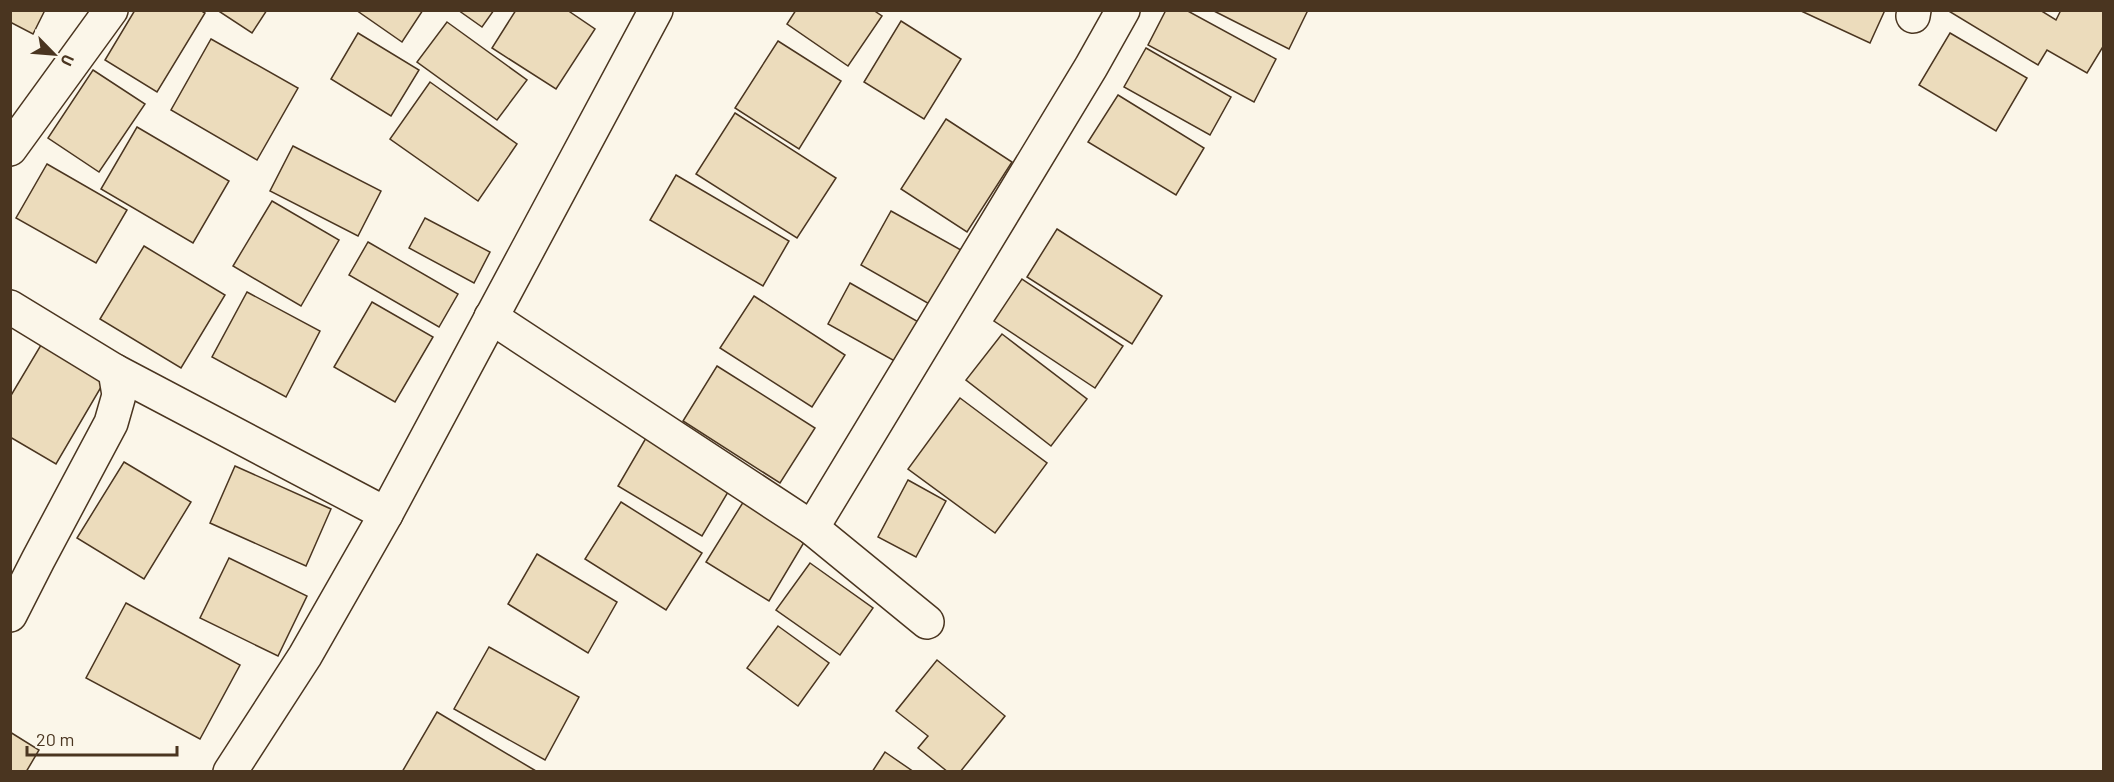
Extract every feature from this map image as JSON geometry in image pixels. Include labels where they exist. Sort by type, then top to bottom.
[{"type":"street","points":[[10,148],[111,10]]},
{"type":"street","points":[[230,771],[305,656],[386,514],[656,10]]},
{"type":"street","points":[[812,528],[1091,67],[1123,10]]},
{"type":"street","points":[[10,307],[115,371],[386,514]]},
{"type":"street","points":[[491,317],[812,528],[927,622]]},
{"type":"street","points":[[10,615],[111,423],[119,395],[115,371]]},
{"type":"building","points":[[10,10],[45,10],[33,34],[10,22]]},
{"type":"building","points":[[135,10],[200,10],[205,13],[157,92],[105,60]]},
{"type":"building","points":[[217,10],[267,10],[252,33]]},
{"type":"building","points":[[356,10],[423,10],[402,42]]},
{"type":"building","points":[[458,10],[494,10],[482,27]]},
{"type":"building","points":[[516,10],[567,10],[595,29],[556,89],[492,48]]},
{"type":"building","points":[[796,10],[873,10],[882,16],[848,66],[787,24]]},
{"type":"building","points":[[1166,10],[1186,10],[1276,59],[1254,102],[1148,45]]},
{"type":"building","points":[[1212,10],[1308,10],[1289,49]]},
{"type":"building","points":[[1799,10],[1885,10],[1870,43]]},
{"type":"building","points":[[1947,10],[2040,10],[2056,20],[2061,10],[2104,10],[2104,45],[2087,73],[2047,50],[2038,65]]},
{"type":"building","points":[[901,21],[961,59],[924,119],[864,82]]},
{"type":"building","points":[[447,22],[527,80],[497,120],[417,62]]},
{"type":"building","points":[[358,33],[419,70],[391,116],[331,79]]},
{"type":"building","points":[[1950,33],[2027,78],[1996,131],[1919,85]]},
{"type":"building","points":[[211,39],[298,88],[257,160],[171,110]]},
{"type":"building","points":[[778,41],[841,81],[799,149],[735,108]]},
{"type":"building","points":[[1146,48],[1231,97],[1210,135],[1124,87]]},
{"type":"building","points":[[93,70],[145,104],[99,172],[48,138]]},
{"type":"building","points":[[430,82],[517,144],[478,201],[390,139]]},
{"type":"building","points":[[1118,95],[1204,148],[1176,195],[1088,142]]},
{"type":"building","points":[[735,113],[836,178],[797,238],[696,174]]},
{"type":"building","points":[[946,119],[1012,162],[967,232],[901,189]]},
{"type":"building","points":[[137,127],[229,181],[193,243],[101,189]]},
{"type":"building","points":[[293,146],[381,191],[358,236],[270,191]]},
{"type":"building","points":[[47,164],[127,210],[96,263],[16,218]]},
{"type":"building","points":[[676,175],[789,241],[763,286],[650,220]]},
{"type":"building","points":[[272,201],[339,240],[301,306],[233,266]]},
{"type":"building","points":[[891,211],[961,250],[931,305],[861,265]]},
{"type":"building","points":[[425,218],[490,252],[474,283],[409,248]]},
{"type":"building","points":[[1057,229],[1162,296],[1132,344],[1027,277]]},
{"type":"building","points":[[368,242],[458,294],[439,327],[349,275]]},
{"type":"building","points":[[144,246],[225,295],[181,368],[100,319]]},
{"type":"building","points":[[1022,279],[1123,346],[1095,388],[994,321]]},
{"type":"building","points":[[850,283],[922,324],[900,364],[828,324]]},
{"type":"building","points":[[247,292],[320,331],[286,397],[212,357]]},
{"type":"building","points":[[754,296],[845,355],[812,407],[720,348]]},
{"type":"building","points":[[372,302],[433,337],[395,402],[334,367]]},
{"type":"building","points":[[1002,334],[1087,399],[1051,446],[966,380]]},
{"type":"building","points":[[41,345],[104,382],[56,464],[10,437],[10,397]]},
{"type":"building","points":[[717,366],[815,428],[780,483],[683,421]]},
{"type":"building","points":[[960,398],[1047,463],[995,533],[908,469]]},
{"type":"building","points":[[646,438],[731,487],[702,536],[618,486]]},
{"type":"building","points":[[124,462],[191,502],[144,579],[77,538]]},
{"type":"building","points":[[235,466],[331,509],[306,566],[210,523]]},
{"type":"building","points":[[908,480],[946,501],[916,557],[878,537]]},
{"type":"building","points":[[747,496],[809,534],[769,601],[706,562]]},
{"type":"building","points":[[621,502],[702,553],[666,610],[585,559]]},
{"type":"building","points":[[537,554],[617,602],[588,653],[508,604]]},
{"type":"building","points":[[229,558],[307,596],[278,656],[200,618]]},
{"type":"building","points":[[810,563],[873,608],[840,655],[776,610]]},
{"type":"building","points":[[126,603],[240,665],[200,739],[86,678]]},
{"type":"building","points":[[778,626],[829,663],[798,706],[747,668]]},
{"type":"building","points":[[489,647],[579,697],[545,760],[454,709]]},
{"type":"building","points":[[937,660],[1005,716],[960,772],[948,772],[918,748],[928,736],[896,711]]},
{"type":"building","points":[[437,712],[536,771],[536,772],[402,772]]},
{"type":"building","points":[[10,732],[39,750],[26,772],[10,772]]},
{"type":"building","points":[[885,752],[914,772],[872,772]]}]
